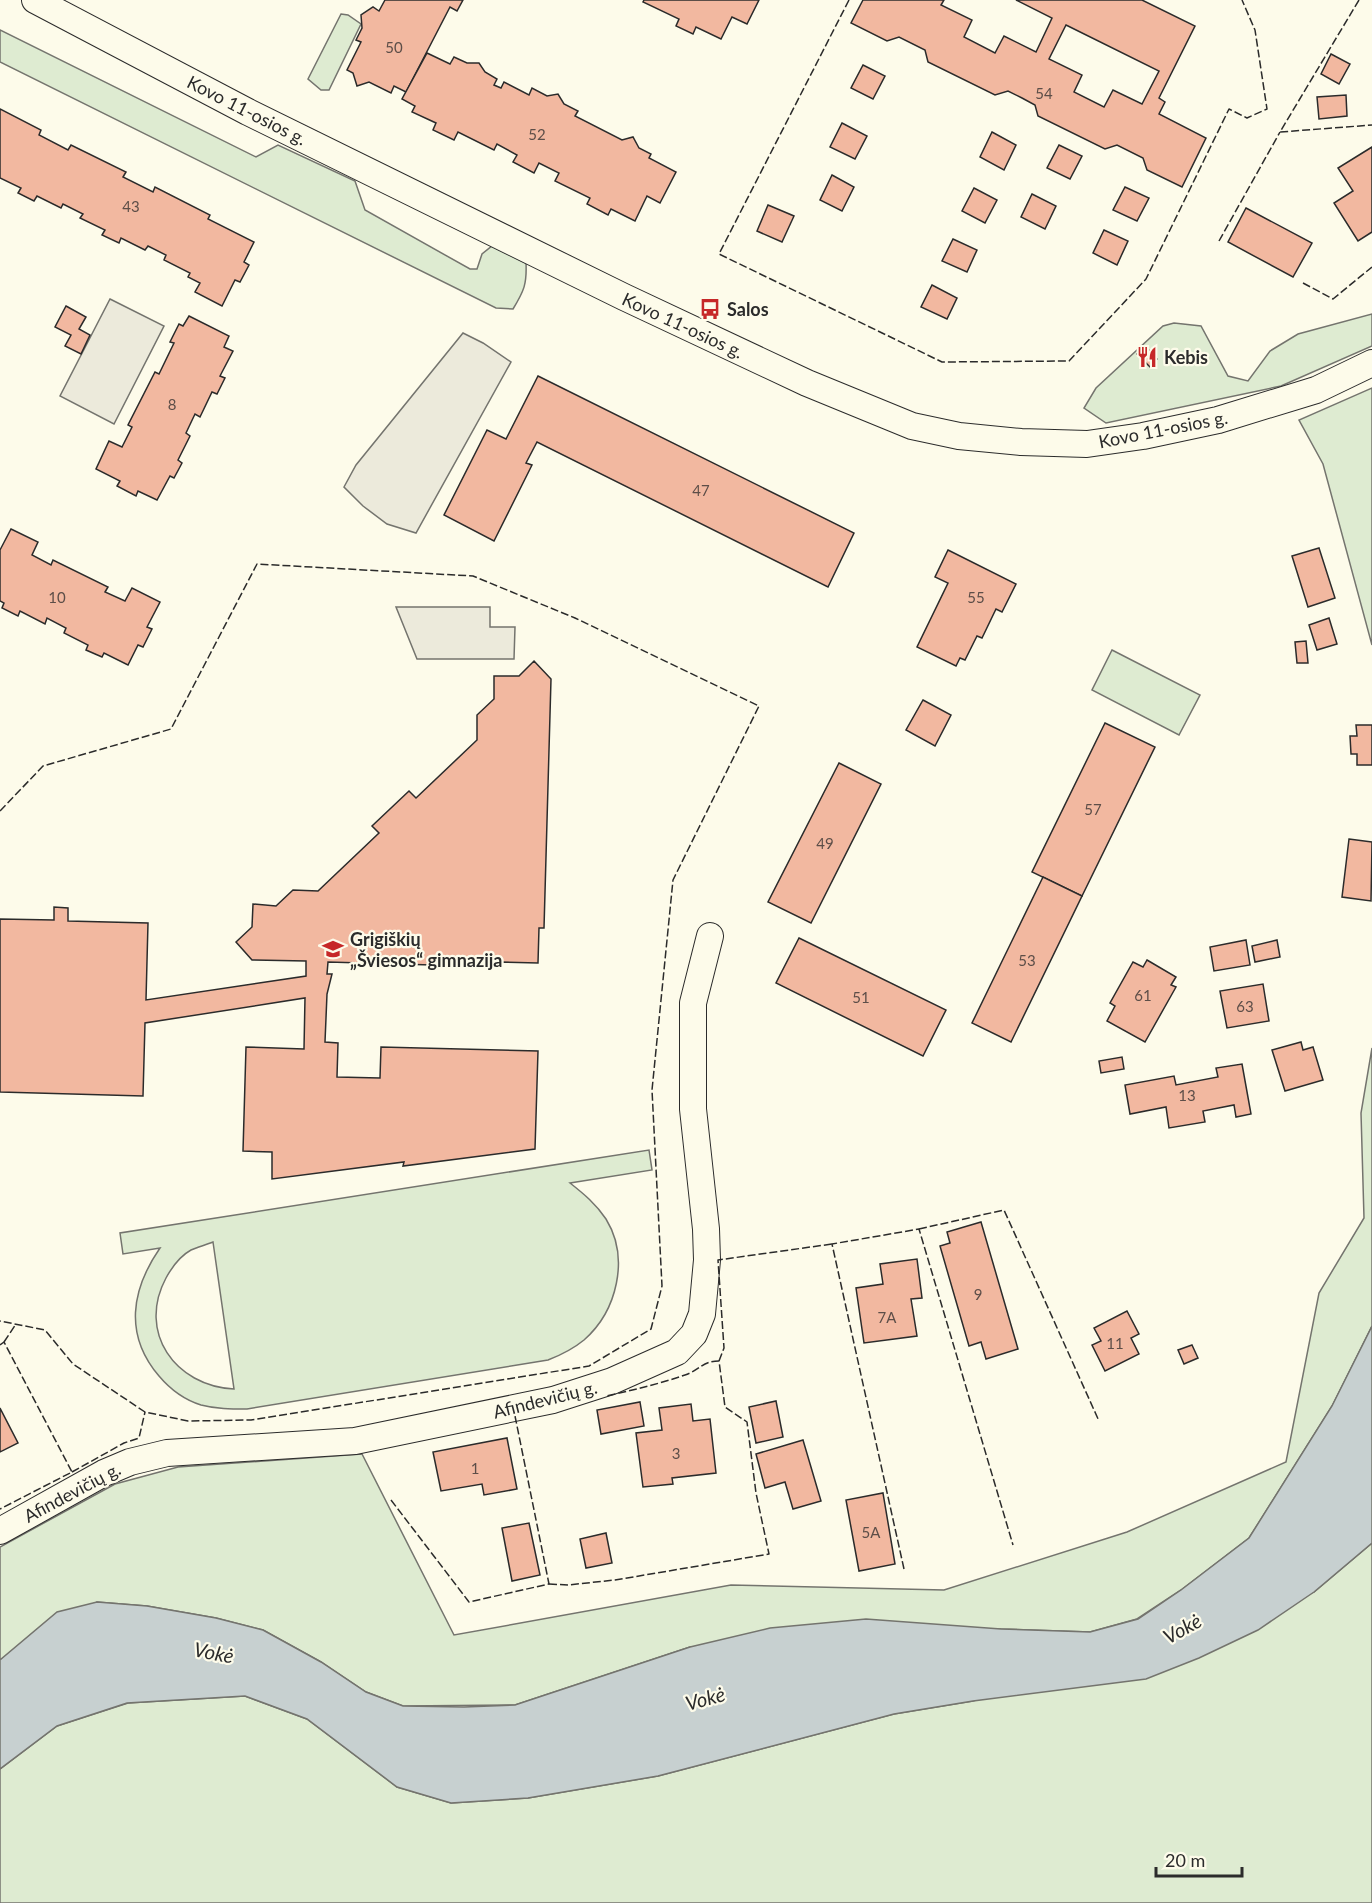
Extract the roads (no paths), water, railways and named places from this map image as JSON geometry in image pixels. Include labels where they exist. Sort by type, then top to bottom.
[{"type":"street","name":"Kovo 11-osios g.","points":[[35,0],[248,112],[613,292],[807,383],[912,426],[959,436],[1021,442],[1087,444],[1143,436],[1218,420],[1316,390],[1372,363]]},
{"type":"street","name":"Afindevičių g.","points":[[0,1531],[104,1473],[130,1462],[167,1453],[337,1442],[366,1438],[553,1400],[612,1381],[677,1352],[694,1334],[702,1314],[706,1229],[693,1109],[693,1003],[710,936]]},
{"type":"water","name":"Vokė","points":[[1372,1326],[1372,1543],[1314,1592],[1258,1630],[1199,1658],[1146,1679],[973,1701],[894,1714],[658,1776],[528,1798],[451,1803],[397,1787],[307,1719],[245,1696],[127,1703],[57,1726],[0,1769],[0,1660],[57,1612],[97,1602],[147,1606],[216,1618],[263,1630],[321,1662],[366,1692],[403,1706],[464,1707],[515,1705],[690,1647],[770,1628],[866,1619],[1001,1629],[1090,1632],[1138,1619],[1181,1590],[1249,1538],[1332,1406]]},
{"type":"place","name":"Salos","points":[[710,309]]},
{"type":"place","name":"Kebis","points":[[1147,357]]},
{"type":"place","name":"Grigiškių „Šviesos“ gimnazija","points":[[333,949]]}]
